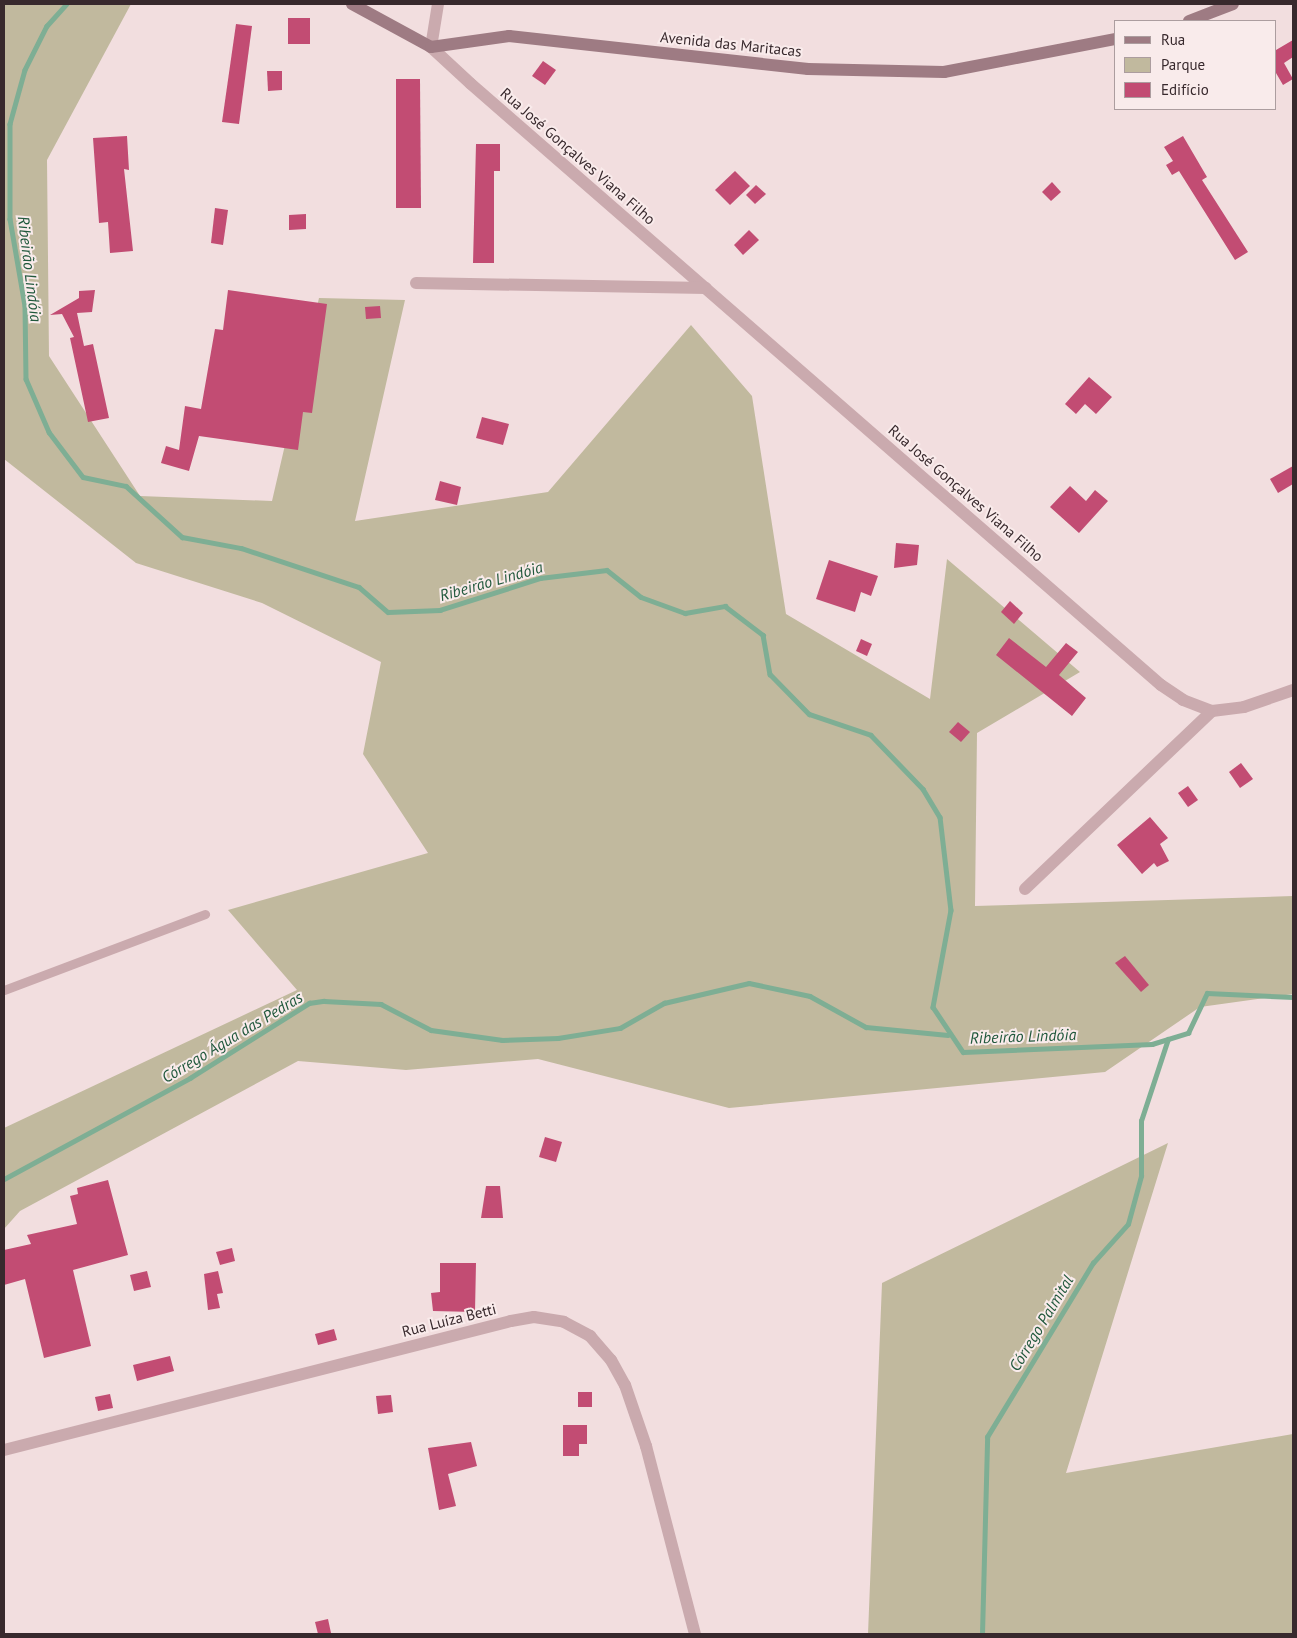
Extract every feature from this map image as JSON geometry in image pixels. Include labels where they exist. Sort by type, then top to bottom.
[{"type":"street","points":[[352,4],[432,47],[438,4]]},
{"type":"street","points":[[1192,20],[1233,4]]},
{"type":"street","name":"Avenida das Maritacas","points":[[432,47],[509,36],[808,69],[944,72],[1114,39]]},
{"type":"street","name":"Rua José Gonçalves Viana Filho","points":[[432,47],[1161,685],[1182,700],[1212,711],[1244,707],[1293,690]]},
{"type":"street","points":[[416,283],[706,288]]},
{"type":"street","points":[[1025,889],[1212,711]]},
{"type":"street","name":"Rua Luíza Betti","points":[[4,1450],[511,1321],[534,1317],[564,1322],[590,1336],[612,1360],[625,1386],[646,1446],[695,1634]]},
{"type":"lane","points":[[4,990],[205,914]]},
{"type":"green space","points":[[4,4],[131,4],[47,160],[49,356],[140,496],[272,501],[319,298],[405,300],[355,521],[548,492],[691,325],[752,396],[786,614],[930,699],[947,559],[1080,672],[977,733],[975,906],[1293,896],[1293,994],[1200,1007],[1105,1072],[729,1108],[538,1059],[406,1070],[298,1061],[20,1211],[4,1229],[4,1128],[297,990],[228,910],[428,853],[363,754],[381,662],[262,603],[136,563],[4,459]]},
{"type":"green space","points":[[1168,1143],[1066,1473],[1293,1434],[1293,1634],[868,1634],[882,1283]]},
{"type":"building","points":[[288,18],[310,18],[310,44],[288,44]]},
{"type":"building","points":[[236,24],[252,26],[239,124],[222,122]]},
{"type":"building","points":[[1293,40],[1293,57],[1284,63],[1293,79],[1283,85],[1277,75],[1277,49]]},
{"type":"building","points":[[543,61],[556,70],[545,85],[532,76]]},
{"type":"building","points":[[267,71],[282,71],[282,90],[268,91]]},
{"type":"building","points":[[396,79],[420,79],[421,208],[396,208]]},
{"type":"building","points":[[127,136],[129,170],[124,169],[133,251],[110,253],[108,222],[99,223],[93,138]]},
{"type":"building","points":[[1183,136],[1207,177],[1202,180],[1248,252],[1235,260],[1179,171],[1172,175],[1166,165],[1173,161],[1164,147]]},
{"type":"building","points":[[476,144],[500,144],[500,171],[494,171],[494,263],[473,263]]},
{"type":"building","points":[[735,171],[750,186],[730,205],[715,190]]},
{"type":"building","points":[[1052,182],[1061,192],[1051,201],[1042,192]]},
{"type":"building","points":[[756,185],[766,194],[755,204],[746,195]]},
{"type":"building","points":[[215,208],[228,210],[223,245],[211,243]]},
{"type":"building","points":[[306,214],[306,229],[289,230],[289,215]]},
{"type":"building","points":[[749,230],[759,240],[743,255],[734,245]]},
{"type":"building","points":[[95,290],[92,312],[77,313],[84,346],[93,344],[109,418],[88,422],[70,338],[74,337],[62,314],[50,315],[79,298],[79,291]]},
{"type":"building","points":[[228,290],[327,304],[312,413],[303,412],[298,450],[199,436],[189,471],[161,463],[166,446],[179,450],[185,406],[201,409],[215,329],[223,330]]},
{"type":"building","points":[[380,306],[381,318],[366,319],[365,307]]},
{"type":"building","points":[[1089,377],[1112,397],[1096,414],[1085,404],[1076,414],[1065,404]]},
{"type":"building","points":[[482,417],[509,424],[503,445],[476,438]]},
{"type":"building","points":[[1293,466],[1293,484],[1278,493],[1270,479]]},
{"type":"building","points":[[440,481],[461,487],[457,505],[435,500]]},
{"type":"building","points":[[1070,486],[1086,501],[1095,490],[1108,501],[1079,533],[1050,507]]},
{"type":"building","points":[[896,543],[919,545],[917,565],[894,568]]},
{"type":"building","points":[[829,560],[878,576],[871,596],[861,592],[855,612],[816,599]]},
{"type":"building","points":[[1010,601],[1023,613],[1014,624],[1001,612]]},
{"type":"building","points":[[1009,638],[1046,667],[1066,643],[1078,652],[1059,675],[1086,698],[1072,716],[996,655]]},
{"type":"building","points":[[861,639],[872,644],[867,656],[856,651]]},
{"type":"building","points":[[958,722],[970,732],[961,742],[949,732]]},
{"type":"building","points":[[1241,763],[1253,779],[1240,788],[1229,772]]},
{"type":"building","points":[[1188,786],[1198,800],[1188,807],[1178,793]]},
{"type":"building","points":[[1150,817],[1168,838],[1160,844],[1169,861],[1157,867],[1154,863],[1142,874],[1117,845]]},
{"type":"building","points":[[1125,956],[1149,985],[1141,992],[1115,963]]},
{"type":"building","points":[[545,1137],[562,1142],[556,1162],[539,1157]]},
{"type":"building","points":[[108,1180],[128,1255],[73,1270],[91,1346],[44,1358],[25,1279],[4,1285],[4,1250],[31,1244],[27,1235],[77,1224],[70,1196],[78,1194],[77,1188]]},
{"type":"building","points":[[486,1186],[500,1186],[503,1218],[481,1218]]},
{"type":"building","points":[[232,1248],[235,1261],[220,1265],[216,1252]]},
{"type":"building","points":[[440,1263],[476,1263],[475,1312],[433,1311],[431,1293],[440,1292]]},
{"type":"building","points":[[147,1271],[151,1287],[134,1291],[130,1275]]},
{"type":"building","points":[[218,1271],[223,1293],[217,1294],[220,1308],[208,1310],[204,1274]]},
{"type":"building","points":[[334,1329],[337,1340],[318,1345],[315,1334]]},
{"type":"building","points":[[170,1356],[174,1371],[137,1381],[133,1365]]},
{"type":"building","points":[[578,1392],[592,1392],[592,1407],[578,1407]]},
{"type":"building","points":[[110,1394],[113,1408],[98,1411],[95,1397]]},
{"type":"building","points":[[391,1395],[393,1412],[378,1414],[376,1396]]},
{"type":"building","points":[[563,1425],[587,1425],[587,1444],[579,1444],[579,1456],[563,1456]]},
{"type":"building","points":[[471,1442],[477,1466],[448,1474],[456,1506],[439,1510],[428,1448]]},
{"type":"building","points":[[328,1619],[331,1633],[318,1634],[315,1622]]},
{"type":"waterway","name":"Ribeirão Lindóia","points":[[67,4],[47,26],[25,70],[10,124],[10,219],[25,306],[26,379],[49,432],[83,477],[126,486],[182,537],[241,548],[359,587],[388,612],[440,610],[540,578],[607,570],[641,597],[685,613],[725,606],[763,635],[770,674],[809,714],[871,735],[923,789],[940,817],[951,910],[933,1007],[963,1052],[1152,1044],[1188,1033],[1207,993],[1293,997]]},
{"type":"waterway","name":"Córrego Água das Pedras","points":[[4,1179],[190,1078],[309,1003],[324,1001],[381,1004],[431,1030],[502,1040],[558,1038],[620,1028],[664,1003],[749,983],[810,996],[866,1027],[948,1035]]},
{"type":"waterway","name":"Córrego Palmital","points":[[982,1634],[987,1437],[1093,1263],[1128,1224],[1141,1176],[1141,1121],[1168,1039]]}]
